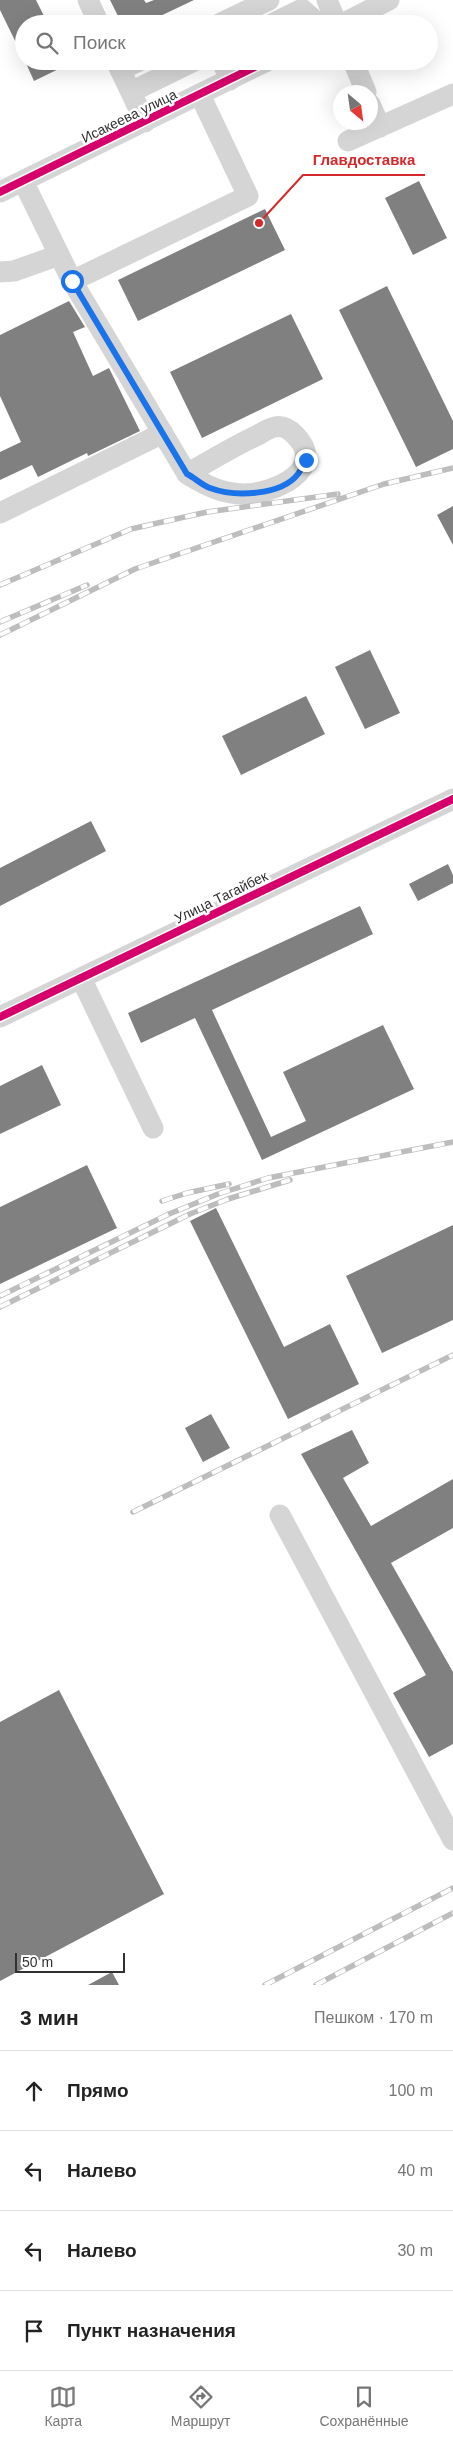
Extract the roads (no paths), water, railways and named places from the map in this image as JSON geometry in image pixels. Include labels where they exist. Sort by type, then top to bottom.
[{"type":"street","points":[[88,0],[95,15]]},
{"type":"street","points":[[238,15],[269,0]]},
{"type":"street","points":[[327,0],[333,15]]},
{"type":"street","points":[[360,15],[390,0]]},
{"type":"street","points":[[285,15],[299,5],[310,15]]},
{"type":"street","points":[[126,70],[131,92],[145,122]]},
{"type":"street","points":[[131,92],[176,70]]},
{"type":"street","points":[[357,70],[363,85]]},
{"type":"street","name":"Исакеева улица","points":[[0,192],[200,95],[226,71]]},
{"type":"street","points":[[348,141],[453,94]]},
{"type":"street","points":[[72,281],[248,196],[200,95]]},
{"type":"street","points":[[378,122],[380,127]]},
{"type":"street","points":[[23,181],[72,281],[187,474],[210,488],[226,492],[244,494],[262,492],[282,485],[298,475],[306,460],[302,442],[289,428],[276,426],[239,444],[187,474]]},
{"type":"street","points":[[0,272],[14,270],[59,255]]},
{"type":"street","points":[[0,513],[163,433]]},
{"type":"street","name":"Улица Тагайбек","points":[[0,1017],[453,799]]},
{"type":"street","points":[[80,978],[153,1128]]},
{"type":"street","points":[[280,1516],[453,1840]]},
{"type":"railway","points":[[0,635],[135,569],[384,484],[453,468]]},
{"type":"railway","points":[[0,585],[131,529],[207,512],[338,494]]},
{"type":"railway","points":[[0,622],[87,585]]},
{"type":"railway","points":[[0,1296],[169,1214],[218,1194],[268,1178],[453,1142]]},
{"type":"railway","points":[[0,1307],[190,1214],[228,1199],[290,1180]]},
{"type":"railway","points":[[162,1201],[187,1193],[229,1184]]},
{"type":"railway","points":[[133,1512],[453,1355]]},
{"type":"railway","points":[[265,1985],[453,1888]]},
{"type":"railway","points":[[316,1985],[453,1913]]},
{"type":"place","name":"Главдоставка","points":[[259,223]]}]
